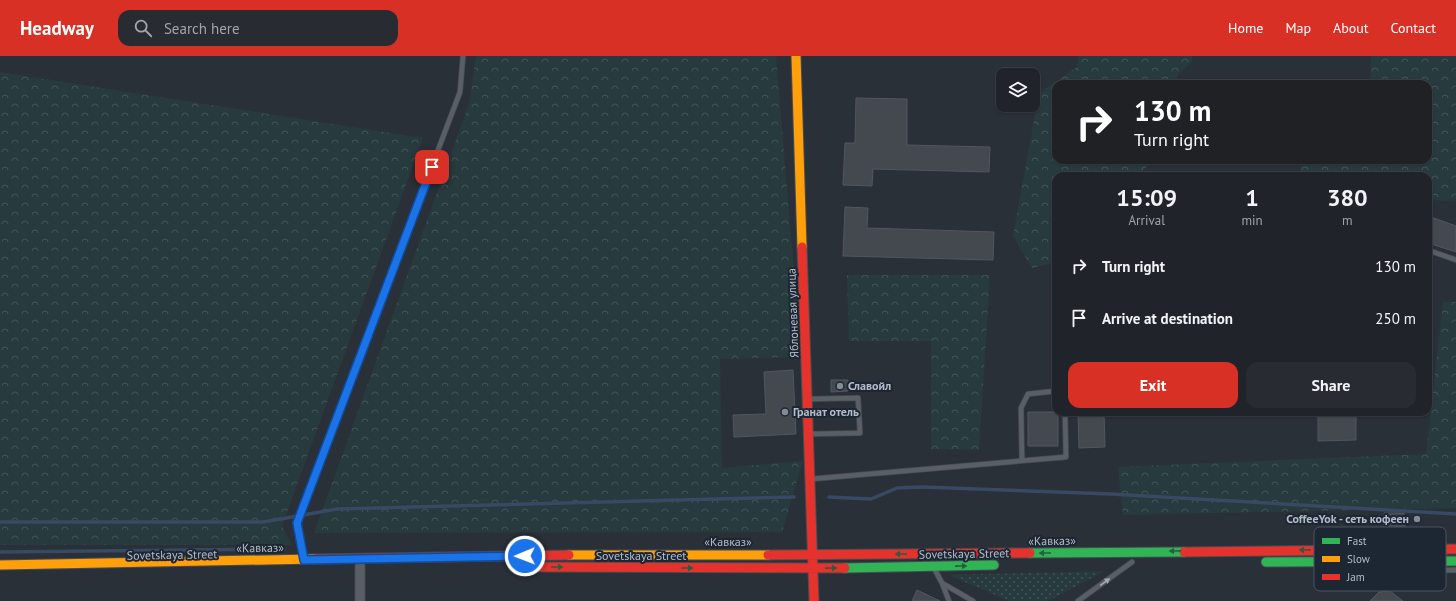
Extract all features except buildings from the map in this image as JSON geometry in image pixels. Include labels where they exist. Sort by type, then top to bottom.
[{"type":"main road","name":"Яблоневая улица","points":[[796,56],[814,601]]},
{"type":"main road","name":"«Кавказ»","points":[[1446,548],[1456,548]]},
{"type":"main road","name":"«Кавказ»","points":[[0,565],[305,563],[651,554],[812,555],[1314,550]]},
{"type":"main road","points":[[1116,562],[1136,562]]},
{"type":"main road","points":[[1258,562],[1314,562]]},
{"type":"main road","name":"Sovetskaya Street","points":[[0,570],[305,563],[360,566],[432,566]]},
{"type":"main road","name":"Sovetskaya Street","points":[[528,567],[813,569],[1005,565]]},
{"type":"street","points":[[360,566],[360,601]]},
{"type":"lane","points":[[305,563],[297,523],[460,92],[463,56]]},
{"type":"lane","points":[[1432,251],[1456,260]]},
{"type":"lane","points":[[1022,460],[1021,408],[1028,394],[1052,391]]},
{"type":"lane","points":[[808,399],[858,398],[860,433],[809,434]]},
{"type":"lane","points":[[811,479],[1066,457],[1065,416]]},
{"type":"lane","points":[[1078,601],[1136,562]]},
{"type":"lane","points":[[933,566],[949,601]]},
{"type":"lane","points":[[1446,570],[1456,570]]},
{"type":"lane","points":[[942,583],[973,601]]},
{"type":"green space","points":[[476,56],[776,56],[801,357],[720,359],[722,468],[803,461],[782,532],[314,533],[469,104]]},
{"type":"green space","points":[[1078,56],[1192,56],[1192,62],[1177,75],[1178,80],[1058,80],[1077,67]]},
{"type":"green space","points":[[1371,56],[1456,56],[1456,201],[1432,200],[1432,172],[1300,172],[1301,164],[1432,164],[1432,80],[1370,80]]},
{"type":"green space","points":[[0,72],[423,138],[282,526],[292,545],[0,545]]},
{"type":"green space","points":[[1052,84],[1052,164],[1149,164],[1142,172],[1052,172],[1052,263],[1032,268],[1013,236],[1036,112],[1040,112],[1040,92]]},
{"type":"green space","points":[[847,275],[990,275],[979,450],[931,449],[931,341],[849,341]]},
{"type":"green space","points":[[1443,302],[1456,302],[1456,508],[1123,515],[1118,467],[1426,454],[1430,416],[1432,416],[1432,400]]},
{"type":"green space","points":[[1105,571],[1048,601],[1009,601],[949,575]]},
{"type":"waterway","points":[[829,497],[871,499],[897,488],[922,487],[1111,494],[1456,514]]},
{"type":"waterway","points":[[0,522],[263,522],[337,509],[794,497]]},
{"type":"waterway","points":[[0,552],[284,549]]},
{"type":"traffic: fast","points":[[1030,553],[1184,552]]},
{"type":"traffic: fast","points":[[1446,561],[1456,561]]},
{"type":"traffic: fast","points":[[1266,562],[1314,562]]},
{"type":"traffic: fast","points":[[845,568],[994,565]]},
{"type":"traffic: slow","points":[[796,56],[802,247]]},
{"type":"traffic: slow","points":[[569,555],[768,555]]},
{"type":"traffic: slow","points":[[0,565],[314,559]]},
{"type":"traffic: jam","points":[[802,247],[814,601]]},
{"type":"traffic: jam","points":[[1446,549],[1456,549]]},
{"type":"traffic: jam","points":[[1184,552],[1314,551]]},
{"type":"traffic: jam","points":[[768,555],[1030,553]]},
{"type":"traffic: jam","points":[[314,559],[569,555]]},
{"type":"traffic: jam","points":[[540,567],[845,568]]},
{"type":"place","name":"Славойл","points":[[840,386]]},
{"type":"place","name":"Гранат отель","points":[[785,412]]},
{"type":"place","name":"CoffeeYok - сеть кофеен","points":[[1417,519]]},
{"type":"route","points":[[432,167],[297,523],[304,552],[304,560],[525,556]]}]
